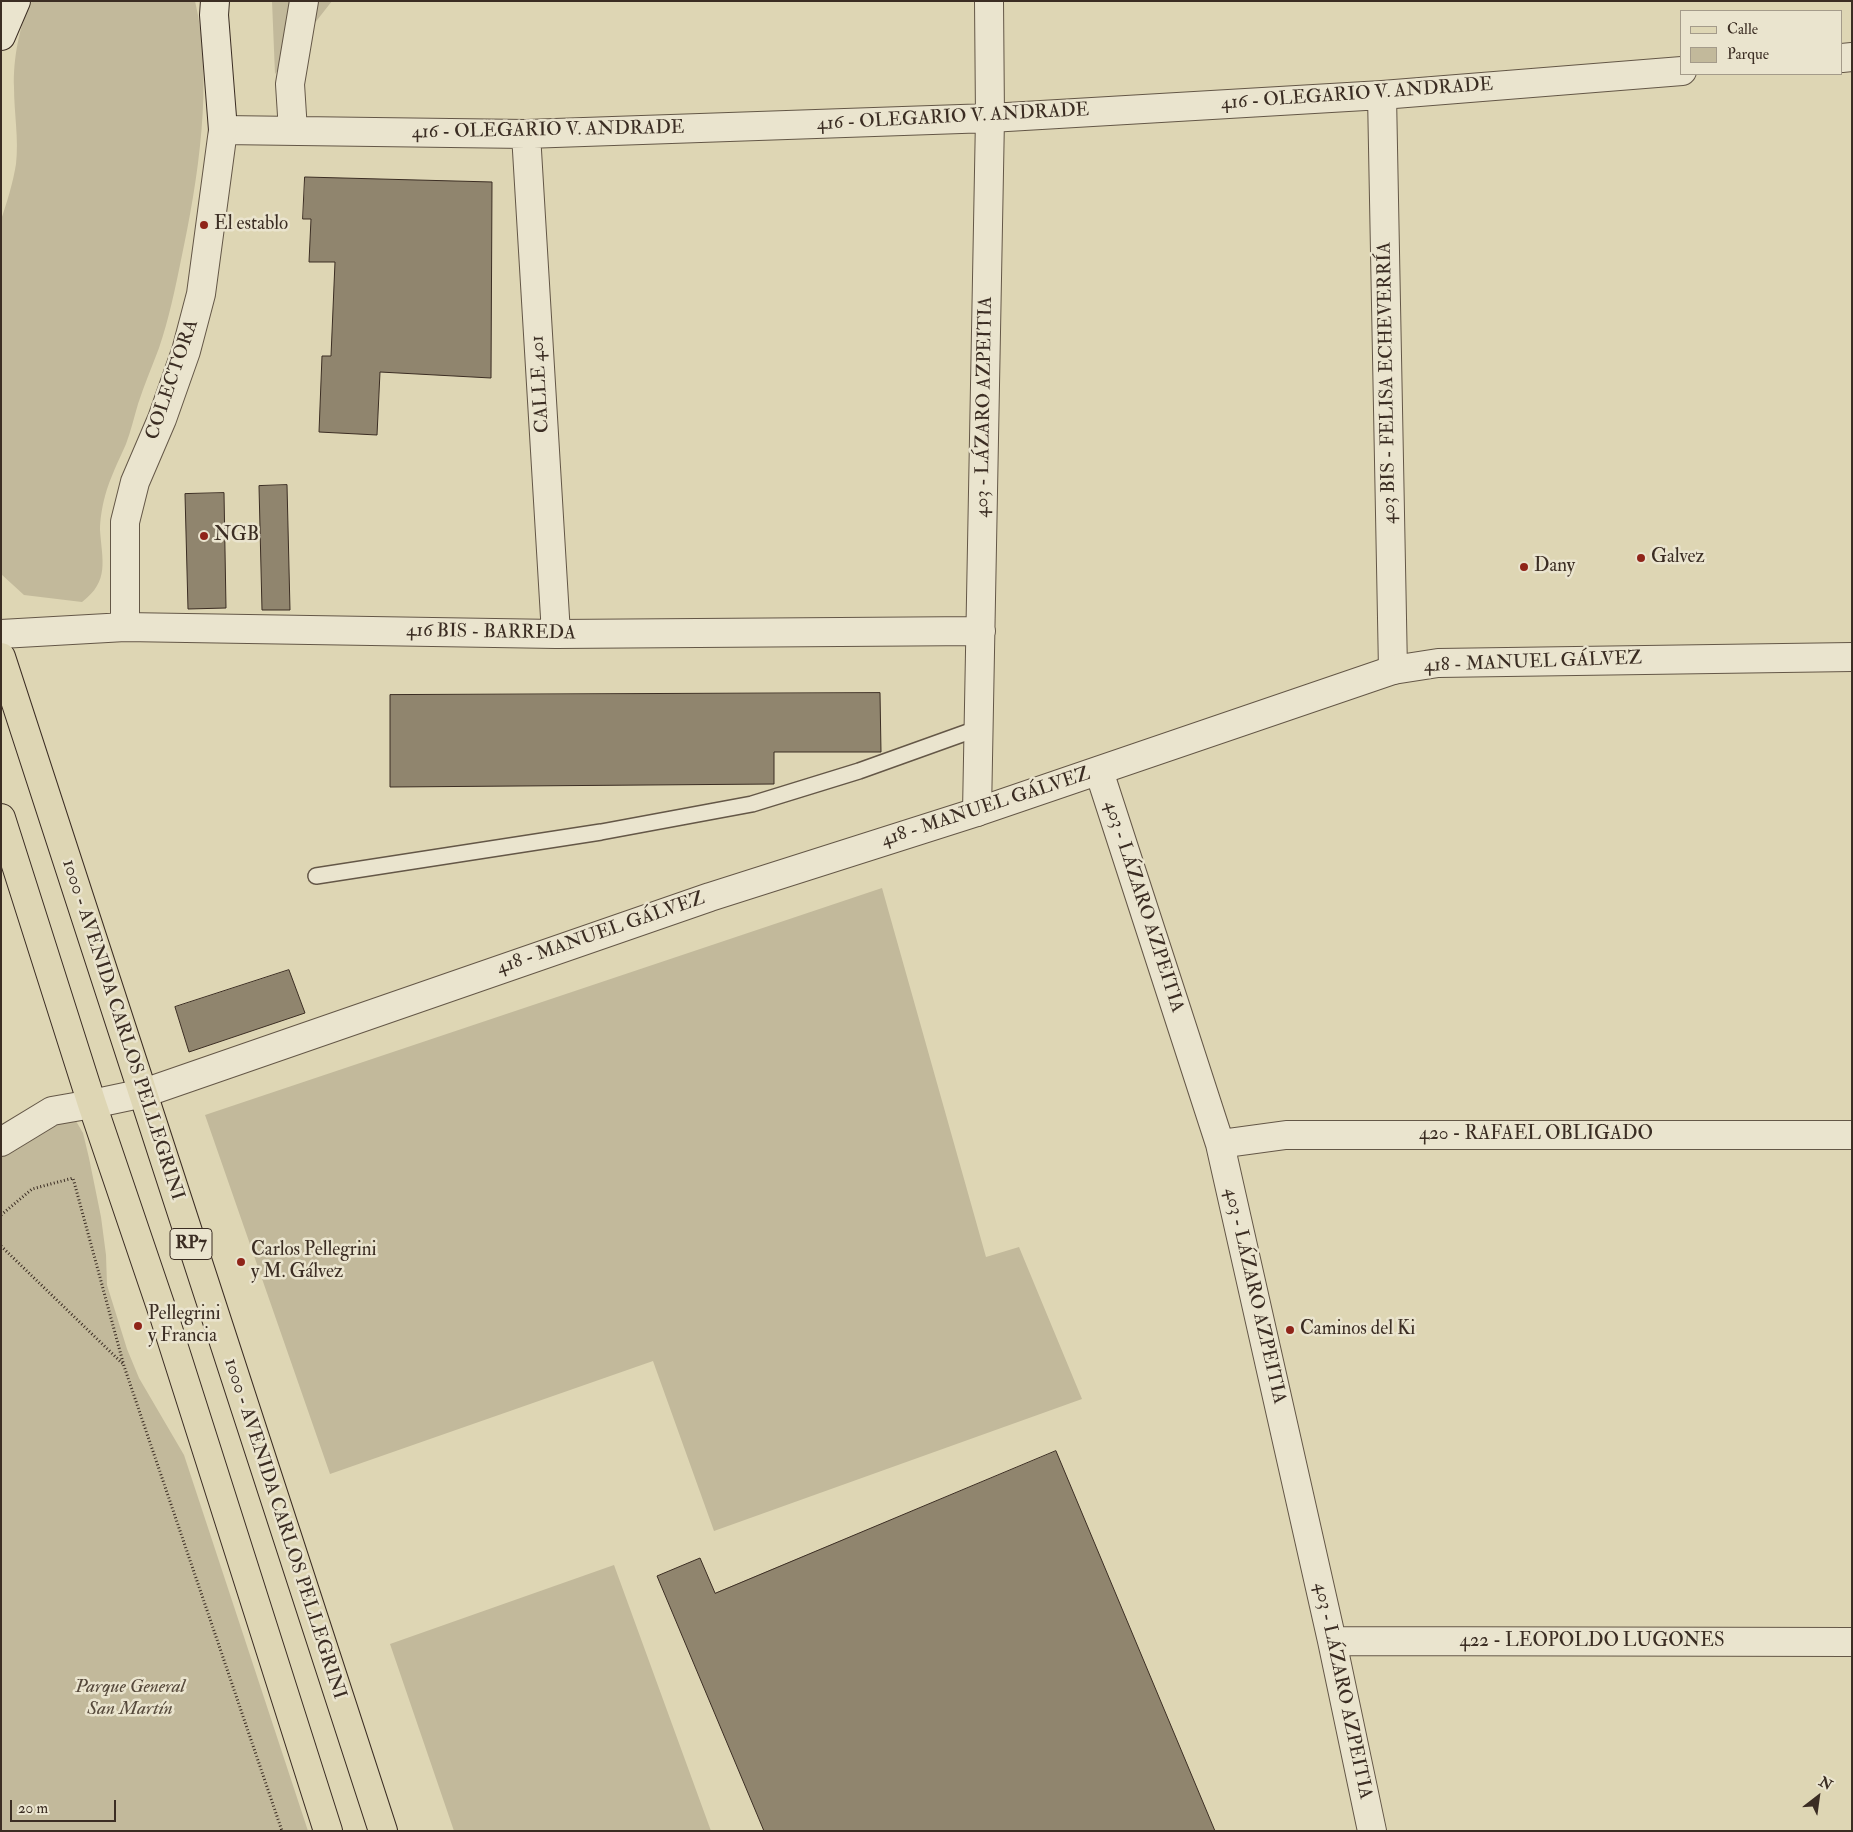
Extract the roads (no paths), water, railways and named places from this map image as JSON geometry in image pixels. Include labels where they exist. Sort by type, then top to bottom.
[{"type":"main road","name":"1000 - AVENIDA CARLOS PELLEGRINI","points":[[1,657],[383,1831]]},
{"type":"main road","name":"RP7","points":[[1,818],[92,1104],[167,1326],[328,1831]]},
{"type":"street","points":[[1,36],[16,1]]},
{"type":"street","points":[[293,131],[290,84],[304,1]]},
{"type":"street","name":"403 - LÁZARO AZPEITIA","points":[[977,812],[990,118],[989,1]]},
{"type":"street","name":"COLECTORA","points":[[124,627],[125,522],[135,482],[162,419],[186,351],[201,294],[223,130],[212,6]]},
{"type":"street","name":"416 - OLEGARIO V. ANDRADE","points":[[223,130],[526,134],[990,118],[1382,95],[1680,71]]},
{"type":"street","name":"403 BIS - FELISA ECHEVERRÍA","points":[[1382,95],[1393,670]]},
{"type":"street","name":"CALLE 401","points":[[526,134],[556,634]]},
{"type":"street","name":"416 BIS - BARREDA","points":[[1,634],[124,627],[556,634],[981,631]]},
{"type":"street","name":"418 - MANUEL GÁLVEZ","points":[[1,1142],[52,1111],[144,1093],[710,897],[977,812],[1393,670],[1438,663],[1852,657]]},
{"type":"street","name":"403 - LÁZARO AZPEITIA","points":[[1099,771],[1220,1144],[1332,1641],[1372,1831]]},
{"type":"street","name":"420 - RAFAEL OBLIGADO","points":[[1220,1144],[1286,1135],[1852,1135]]},
{"type":"street","name":"422 - LEOPOLDO LUGONES","points":[[1332,1641],[1852,1642]]},
{"type":"lane","points":[[316,876],[601,832],[752,804],[859,771],[979,728]]},
{"type":"place","name":"El establo","points":[[204,225]]},
{"type":"place","name":"NGB","points":[[204,536]]},
{"type":"place","name":"Galvez","points":[[1641,558]]},
{"type":"place","name":"Dany","points":[[1524,567]]},
{"type":"place","name":"Carlos Pellegrini y M. Gálvez","points":[[241,1262]]},
{"type":"place","name":"Pellegrini y Francia","points":[[138,1326]]},
{"type":"place","name":"Caminos del Ki","points":[[1290,1330]]},
{"type":"park label","name":"Parque General San Martín","points":[[130,1699]]}]
